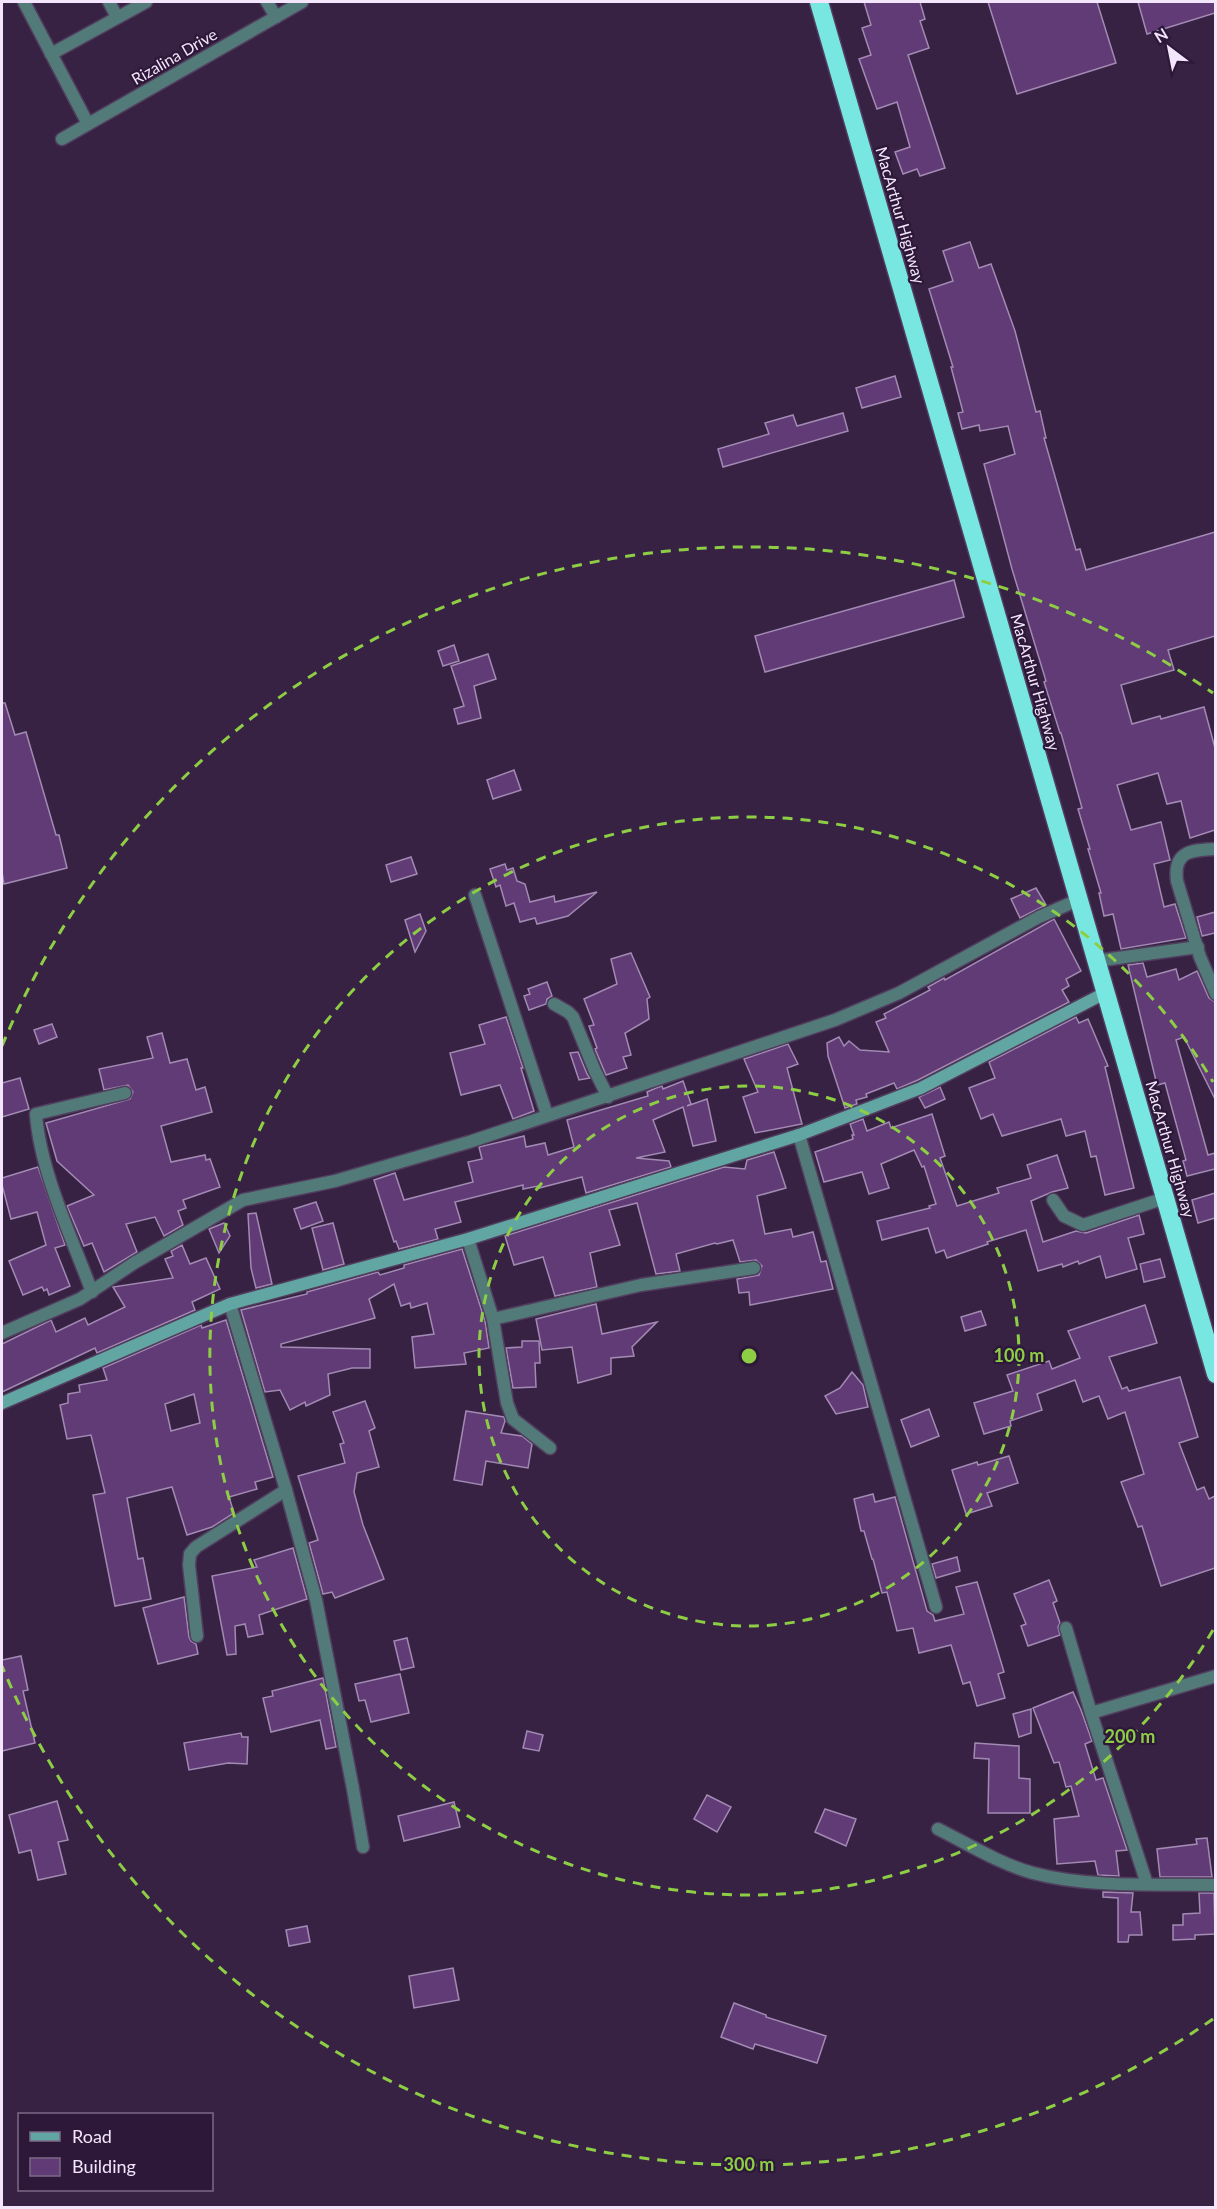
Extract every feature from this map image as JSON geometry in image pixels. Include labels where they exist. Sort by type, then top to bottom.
[{"type":"highway","name":"MacArthur Highway","points":[[819,2],[1215,1374]]},
{"type":"street","points":[[24,2],[88,124]]},
{"type":"street","points":[[109,2],[117,17]]},
{"type":"street","points":[[51,54],[146,2]]},
{"type":"street","points":[[267,2],[276,17]]},
{"type":"street","name":"Rizalina Drive","points":[[62,139],[302,2]]},
{"type":"street","points":[[1215,849],[1195,850],[1186,854],[1181,857],[1175,870],[1205,972],[1215,994]]},
{"type":"street","points":[[475,895],[548,1115]]},
{"type":"street","points":[[2,1333],[66,1306],[92,1292],[134,1263],[243,1200],[335,1181],[469,1142],[608,1097],[868,1007],[899,993],[1039,917],[1078,900]]},
{"type":"street","points":[[1096,961],[1198,947]]},
{"type":"street","points":[[2,1403],[230,1304],[468,1239],[799,1136],[921,1088],[1105,993]]},
{"type":"street","points":[[554,1004],[573,1017],[608,1097]]},
{"type":"street","points":[[92,1292],[45,1166],[37,1131],[36,1114],[124,1092]]},
{"type":"street","points":[[799,1136],[936,1607]]},
{"type":"street","points":[[1053,1200],[1064,1216],[1083,1225],[1165,1198]]},
{"type":"street","points":[[468,1239],[493,1319],[507,1403],[513,1419],[550,1448]]},
{"type":"street","points":[[493,1319],[641,1285],[754,1268]]},
{"type":"street","points":[[230,1304],[286,1490],[316,1600],[363,1847]]},
{"type":"street","points":[[197,1636],[189,1565],[190,1554],[196,1547],[286,1490]]},
{"type":"street","points":[[1066,1628],[1091,1713],[1147,1884]]},
{"type":"street","points":[[1091,1713],[1215,1676]]},
{"type":"street","points":[[938,1829],[999,1859],[1032,1872],[1066,1880],[1215,1885]]},
{"type":"building","points":[[864,2],[920,2],[925,19],[920,21],[929,48],[908,55],[945,168],[920,176],[917,169],[903,174],[895,152],[910,147],[897,102],[877,109],[859,59],[871,55],[862,28],[871,25]]},
{"type":"building","points":[[988,2],[1097,2],[1116,63],[1017,94]]},
{"type":"building","points":[[1138,2],[1215,2],[1215,13],[1147,34]]},
{"type":"building","points":[[970,242],[979,268],[991,264],[1015,331],[1036,412],[1040,411],[1046,438],[1044,438],[1076,550],[1080,549],[1086,570],[1215,532],[1215,636],[1168,650],[1174,670],[1121,685],[1132,724],[1204,707],[1215,748],[1215,830],[1190,838],[1181,801],[1167,804],[1158,773],[1117,785],[1131,830],[1161,822],[1170,860],[1154,864],[1164,907],[1175,904],[1186,938],[1121,949],[1113,914],[1104,916],[1099,893],[1101,893],[1078,809],[1082,808],[1044,682],[1046,681],[1012,569],[984,464],[1015,454],[1008,426],[980,431],[979,425],[962,429],[958,413],[963,412],[951,367],[953,367],[929,289],[953,281],[943,251]]},
{"type":"building","points":[[895,376],[901,397],[862,408],[856,388]]},
{"type":"building","points":[[843,413],[848,431],[723,467],[718,449],[769,434],[765,423],[793,415],[797,426]]},
{"type":"building","points":[[954,580],[964,617],[765,672],[755,636]]},
{"type":"building","points":[[454,645],[459,661],[443,666],[438,651]]},
{"type":"building","points":[[488,654],[496,679],[474,686],[481,718],[458,724],[454,709],[464,706],[451,666]]},
{"type":"building","points":[[2,703],[5,703],[15,735],[26,732],[56,835],[59,835],[67,868],[4,884],[2,872]]},
{"type":"building","points":[[514,770],[521,790],[493,799],[487,780]]},
{"type":"building","points":[[411,857],[417,874],[391,882],[386,865]]},
{"type":"building","points":[[505,864],[507,870],[513,868],[517,881],[525,884],[530,902],[554,896],[555,902],[597,892],[568,916],[537,924],[535,918],[520,922],[514,903],[506,906],[500,885],[496,887],[490,869]]},
{"type":"building","points":[[1036,888],[1046,905],[1020,918],[1011,899]]},
{"type":"building","points":[[1215,912],[1215,933],[1202,936],[1197,917]]},
{"type":"building","points":[[420,914],[426,931],[415,952],[405,920]]},
{"type":"building","points":[[1054,919],[1081,971],[1066,979],[1069,986],[1062,990],[1069,1002],[918,1080],[897,1089],[894,1083],[866,1094],[867,1097],[856,1100],[857,1104],[845,1108],[828,1056],[827,1043],[839,1037],[844,1046],[849,1041],[860,1050],[889,1052],[876,1022],[886,1018],[884,1014],[930,990],[928,987],[944,978],[945,980]]},
{"type":"building","points":[[631,953],[650,997],[647,999],[649,1019],[625,1033],[631,1055],[623,1057],[627,1068],[606,1075],[595,1049],[597,1048],[589,1026],[594,1025],[584,999],[617,984],[611,959]]},
{"type":"building","points":[[1143,963],[1147,977],[1176,969],[1179,980],[1197,971],[1209,998],[1215,1002],[1215,1099],[1184,1037],[1176,1040],[1208,1155],[1215,1153],[1215,1169],[1187,1176],[1183,1161],[1186,1160],[1165,1083],[1157,1085],[1128,965]]},
{"type":"building","points":[[547,982],[552,996],[547,999],[546,1004],[529,1010],[524,996],[530,994],[528,989]]},
{"type":"building","points":[[506,1017],[534,1111],[513,1119],[500,1085],[461,1095],[450,1053],[485,1044],[479,1025]]},
{"type":"building","points":[[1076,1017],[1079,1023],[1088,1019],[1108,1066],[1105,1067],[1134,1188],[1105,1195],[1096,1156],[1091,1157],[1085,1131],[1066,1136],[1061,1119],[1002,1136],[993,1114],[981,1119],[969,1088],[995,1078],[989,1062]]},
{"type":"building","points":[[52,1024],[57,1037],[39,1044],[34,1030]]},
{"type":"building","points":[[162,1033],[170,1063],[187,1059],[196,1090],[205,1087],[212,1112],[161,1126],[171,1162],[205,1155],[206,1160],[210,1159],[220,1187],[183,1200],[186,1208],[178,1211],[183,1225],[164,1236],[155,1217],[126,1224],[137,1252],[104,1272],[92,1243],[84,1246],[67,1206],[94,1195],[57,1161],[46,1123],[130,1099],[133,1092],[128,1085],[104,1090],[99,1069],[153,1058],[147,1037]]},
{"type":"building","points":[[788,1044],[798,1064],[787,1068],[802,1124],[755,1133],[743,1097],[758,1092],[744,1059]]},
{"type":"building","points":[[578,1052],[590,1078],[579,1080],[570,1053]]},
{"type":"building","points":[[20,1078],[29,1109],[2,1117],[2,1083]]},
{"type":"building","points":[[683,1081],[691,1104],[687,1106],[707,1099],[716,1141],[693,1146],[683,1107],[653,1120],[665,1152],[636,1158],[669,1161],[671,1167],[586,1193],[582,1177],[539,1188],[538,1186],[523,1189],[523,1185],[455,1202],[461,1222],[435,1229],[438,1239],[399,1249],[396,1241],[394,1242],[374,1180],[395,1173],[404,1200],[473,1182],[468,1162],[482,1159],[479,1147],[524,1136],[526,1147],[545,1143],[548,1155],[574,1147],[567,1120],[648,1096],[647,1092],[656,1088],[662,1086],[663,1089]]},
{"type":"building","points":[[940,1087],[945,1099],[925,1108],[919,1097]]},
{"type":"building","points":[[932,1114],[945,1156],[940,1158],[957,1206],[999,1193],[997,1188],[1031,1178],[1027,1165],[1057,1155],[1068,1188],[1031,1201],[1043,1242],[1076,1231],[1086,1233],[1139,1215],[1144,1234],[1128,1238],[1137,1269],[1106,1278],[1100,1256],[1079,1264],[1078,1261],[1063,1267],[1062,1264],[1038,1271],[1026,1230],[947,1258],[944,1250],[936,1253],[928,1228],[882,1240],[877,1221],[930,1208],[929,1206],[936,1204],[924,1166],[922,1167],[914,1150],[881,1164],[889,1188],[869,1194],[862,1172],[824,1182],[815,1152],[853,1139],[850,1124],[863,1119],[867,1131],[889,1122],[891,1128]]},
{"type":"building","points":[[774,1152],[786,1188],[757,1196],[765,1234],[791,1229],[793,1237],[813,1232],[821,1262],[826,1261],[833,1289],[750,1305],[749,1292],[739,1293],[737,1279],[759,1275],[762,1266],[756,1260],[740,1262],[733,1240],[676,1254],[680,1271],[656,1274],[637,1203],[609,1210],[620,1245],[590,1253],[597,1287],[555,1296],[543,1257],[514,1265],[505,1236],[724,1167],[745,1169],[747,1160]]},
{"type":"building","points":[[38,1167],[65,1245],[55,1248],[70,1286],[49,1295],[47,1289],[44,1291],[42,1287],[23,1295],[9,1261],[46,1245],[37,1212],[11,1219],[2,1178]]},
{"type":"building","points":[[1215,1193],[1215,1218],[1198,1223],[1192,1200]]},
{"type":"building","points":[[316,1202],[323,1221],[301,1229],[294,1209]]},
{"type":"building","points":[[256,1213],[272,1284],[256,1288],[251,1268],[248,1214]]},
{"type":"building","points":[[224,1223],[230,1236],[219,1253],[209,1229]]},
{"type":"building","points":[[333,1223],[344,1264],[323,1270],[312,1228]]},
{"type":"building","points":[[182,1245],[190,1264],[206,1258],[220,1289],[192,1302],[195,1310],[97,1353],[95,1348],[2,1392],[2,1344],[51,1320],[56,1332],[85,1318],[88,1325],[125,1307],[113,1287],[173,1278],[165,1259],[173,1256],[171,1251]]},
{"type":"building","points":[[462,1249],[485,1321],[489,1348],[464,1353],[466,1364],[415,1368],[412,1337],[434,1334],[427,1303],[411,1308],[410,1303],[401,1306],[394,1284],[369,1299],[375,1318],[281,1344],[281,1347],[370,1349],[370,1368],[352,1368],[328,1374],[330,1395],[306,1406],[305,1402],[290,1410],[280,1390],[265,1392],[241,1310],[307,1294],[307,1292],[378,1272],[380,1275],[404,1268],[404,1265]]},
{"type":"building","points":[[1160,1259],[1165,1277],[1144,1282],[1140,1264]]},
{"type":"building","points":[[596,1304],[602,1334],[657,1322],[632,1347],[634,1356],[611,1358],[611,1374],[578,1383],[572,1347],[542,1350],[536,1319]]},
{"type":"building","points":[[1145,1305],[1157,1343],[1109,1357],[1122,1389],[1127,1387],[1129,1391],[1180,1377],[1198,1437],[1179,1443],[1197,1490],[1204,1487],[1209,1499],[1215,1496],[1215,1568],[1161,1586],[1142,1526],[1138,1527],[1121,1482],[1144,1474],[1125,1412],[1108,1419],[1099,1396],[1083,1402],[1075,1380],[1037,1394],[1042,1410],[1010,1421],[1011,1426],[984,1434],[974,1403],[1013,1391],[1007,1375],[1049,1361],[1052,1369],[1080,1358],[1068,1331]]},
{"type":"building","points":[[981,1311],[986,1325],[965,1331],[961,1317]]},
{"type":"building","points":[[226,1320],[273,1477],[255,1482],[257,1489],[229,1497],[234,1513],[212,1527],[187,1535],[172,1487],[127,1498],[138,1559],[143,1558],[151,1599],[115,1606],[93,1495],[105,1493],[91,1435],[67,1439],[60,1405],[68,1403],[68,1394],[80,1392],[79,1385],[107,1380],[103,1368],[201,1325],[202,1328]],"holes":[[[194,1394],[200,1423],[171,1431],[165,1404]]]},
{"type":"building","points":[[522,1341],[539,1341],[540,1363],[535,1363],[536,1387],[513,1388],[506,1348],[522,1347]]},
{"type":"building","points":[[852,1372],[863,1385],[868,1407],[836,1414],[825,1396],[840,1388]]},
{"type":"building","points":[[365,1401],[375,1428],[369,1431],[379,1467],[357,1473],[354,1492],[363,1525],[384,1579],[335,1598],[332,1592],[323,1594],[309,1543],[318,1540],[298,1476],[345,1463],[340,1444],[344,1443],[333,1412]]},
{"type":"building","points":[[929,1409],[939,1436],[911,1447],[901,1420]]},
{"type":"building","points":[[466,1411],[504,1417],[501,1433],[522,1436],[532,1444],[528,1468],[486,1461],[482,1485],[454,1480]]},
{"type":"building","points":[[1009,1456],[1018,1483],[987,1493],[992,1506],[966,1514],[952,1470],[977,1462],[978,1465]]},
{"type":"building","points":[[873,1494],[875,1502],[895,1497],[927,1611],[933,1615],[935,1621],[964,1614],[956,1587],[977,1582],[1004,1672],[998,1674],[1005,1698],[977,1706],[970,1682],[963,1684],[951,1645],[919,1653],[913,1628],[897,1631],[887,1592],[882,1593],[864,1531],[861,1531],[854,1499]]},
{"type":"building","points":[[293,1548],[307,1599],[259,1615],[263,1634],[248,1637],[245,1624],[235,1626],[236,1654],[227,1655],[212,1576],[257,1567],[254,1560]]},
{"type":"building","points":[[957,1557],[960,1571],[936,1578],[932,1564]]},
{"type":"building","points":[[1049,1580],[1057,1601],[1053,1603],[1060,1623],[1058,1627],[1060,1635],[1028,1646],[1021,1626],[1026,1624],[1014,1594]]},
{"type":"building","points":[[184,1597],[189,1637],[196,1644],[198,1654],[158,1664],[143,1608]]},
{"type":"building","points":[[407,1638],[414,1667],[401,1670],[394,1641]]},
{"type":"building","points":[[21,1656],[28,1690],[23,1691],[35,1743],[2,1751],[2,1660]]},
{"type":"building","points":[[400,1674],[409,1713],[371,1722],[365,1700],[359,1701],[355,1684]]},
{"type":"building","points":[[323,1678],[336,1747],[326,1749],[320,1720],[271,1732],[263,1698],[273,1696],[272,1691]]},
{"type":"building","points":[[1073,1692],[1092,1741],[1085,1744],[1096,1780],[1103,1778],[1127,1850],[1116,1851],[1119,1876],[1098,1875],[1095,1861],[1057,1864],[1054,1819],[1079,1816],[1071,1786],[1066,1787],[1059,1762],[1054,1763],[1033,1708]]},
{"type":"building","points":[[1031,1709],[1031,1733],[1019,1737],[1013,1714]]},
{"type":"building","points":[[527,1731],[543,1735],[539,1751],[523,1748]]},
{"type":"building","points":[[241,1733],[242,1737],[248,1737],[247,1764],[228,1763],[189,1770],[184,1743]]},
{"type":"building","points":[[975,1743],[1019,1746],[1019,1778],[1030,1779],[1030,1813],[988,1813],[989,1759],[974,1758]]},
{"type":"building","points":[[707,1795],[731,1807],[717,1832],[694,1819]]},
{"type":"building","points":[[57,1801],[68,1840],[58,1842],[66,1874],[38,1880],[31,1850],[19,1853],[9,1815]]},
{"type":"building","points":[[454,1802],[460,1827],[404,1841],[398,1816]]},
{"type":"building","points":[[825,1809],[856,1819],[846,1846],[815,1832]]},
{"type":"building","points":[[1207,1838],[1212,1877],[1160,1877],[1157,1849],[1197,1844],[1196,1839]]},
{"type":"building","points":[[1103,1892],[1133,1893],[1131,1912],[1140,1912],[1142,1935],[1129,1935],[1128,1942],[1118,1942],[1118,1898],[1103,1897]]},
{"type":"building","points":[[1199,1893],[1214,1893],[1215,1934],[1195,1935],[1195,1939],[1173,1940],[1173,1925],[1183,1925],[1183,1914],[1200,1913]]},
{"type":"building","points":[[307,1926],[310,1942],[289,1946],[286,1930]]},
{"type":"building","points":[[453,1968],[459,2000],[414,2008],[409,1976]]},
{"type":"building","points":[[734,2003],[766,2015],[766,2017],[826,2036],[817,2063],[755,2044],[753,2049],[721,2037]]}]
